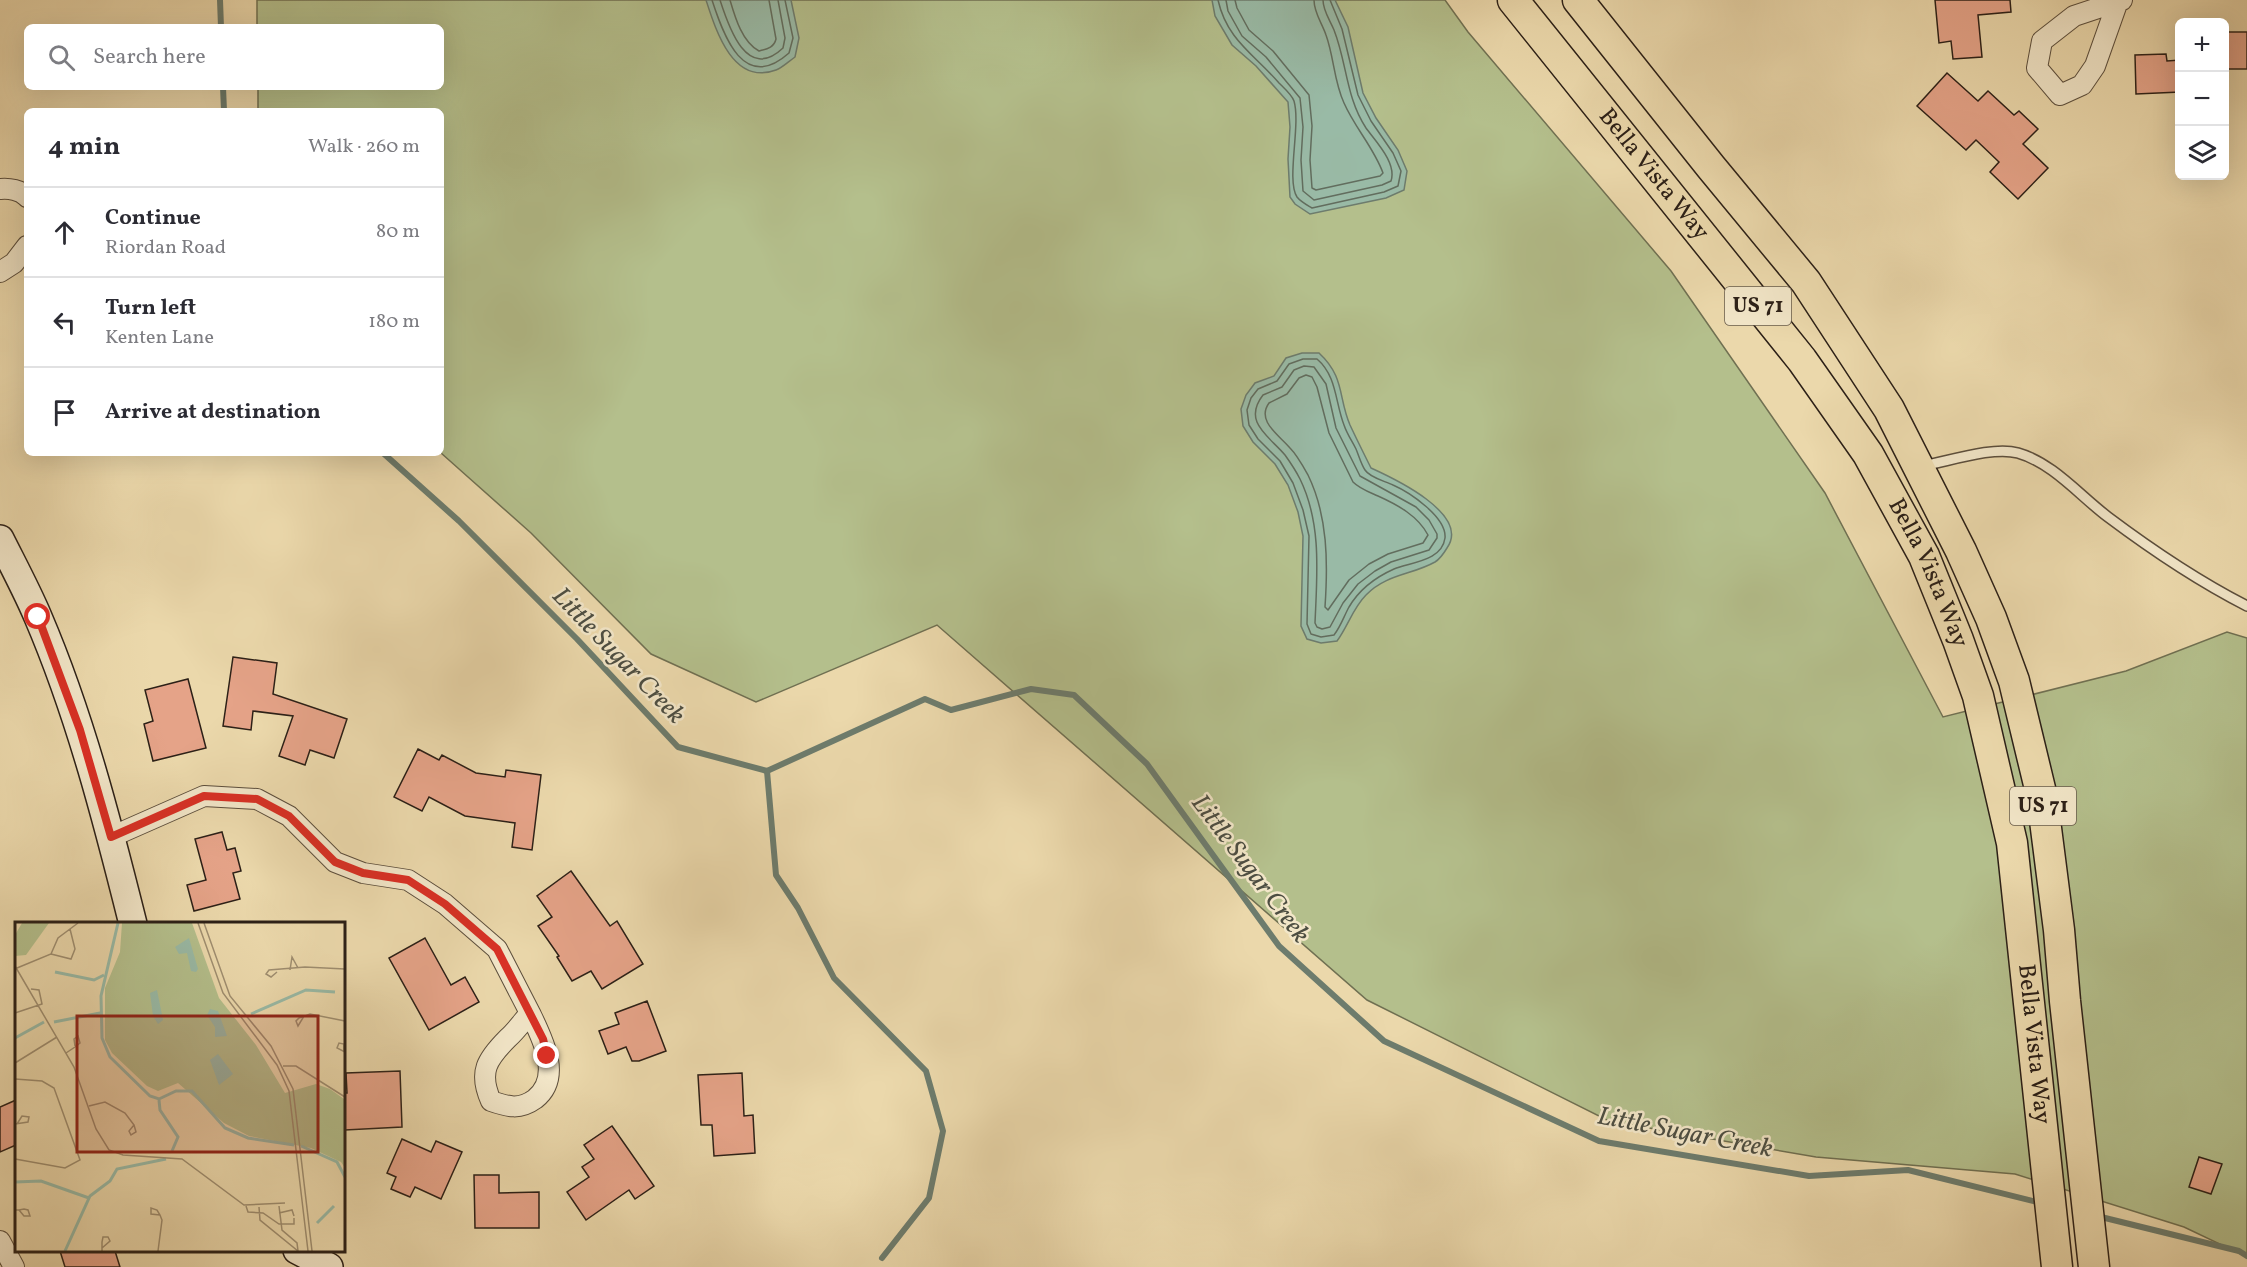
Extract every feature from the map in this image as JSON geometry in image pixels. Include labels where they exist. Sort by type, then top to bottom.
[{"type":"main road","name":"Bella Vista Way","points":[[1513,0],[1802,360],[1868,454],[1924,556],[1970,674],[1991,747],[2012,843],[2057,1267]]},
{"type":"main road","name":"Bella Vista Way","points":[[1578,0],[1806,282],[1889,409],[1991,618],[2014,681],[2042,797],[2059,930],[2094,1267]]},
{"type":"street","points":[[2120,1],[2095,66],[2082,85],[2060,95],[2037,68],[2042,41],[2074,16],[2120,1]]},
{"type":"street","points":[[0,189],[8,188],[24,194]]},
{"type":"street","points":[[0,272],[14,263],[24,250]]},
{"type":"street","points":[[0,539],[38,617],[80,730],[132,922]]},
{"type":"street","points":[[111,837],[204,796],[257,799],[289,816],[335,862],[363,873],[408,880],[445,904],[497,949],[530,1013],[543,1039],[549,1078],[541,1094],[526,1106],[508,1107],[491,1101],[485,1086],[485,1071],[492,1054],[530,1013]]},
{"type":"street","points":[[0,1241],[14,1267]]},
{"type":"street","points":[[299,1252],[329,1267]]},
{"type":"lane","points":[[1918,467],[2000,451],[2019,453],[2045,465],[2105,515],[2156,553],[2222,594],[2247,606]]},
{"type":"green space","points":[[257,0],[1445,0],[1468,32],[1671,271],[1825,493],[1943,717],[2126,671],[2227,632],[2247,638],[2247,1257],[2184,1227],[2015,1174],[1816,1157],[1609,1121],[1367,1000],[937,625],[756,702],[651,654],[531,533],[444,456],[444,108],[258,108],[258,90],[444,90],[444,24],[257,24]]},
{"type":"water","points":[[706,0],[791,0],[799,38],[795,57],[776,70],[761,73],[748,70],[729,53],[721,40]]},
{"type":"water","points":[[1212,0],[1335,0],[1348,27],[1363,93],[1376,118],[1398,150],[1407,171],[1404,190],[1386,198],[1310,214],[1295,204],[1290,197],[1288,102],[1256,66],[1232,45],[1215,16]]},
{"type":"water","points":[[1302,353],[1319,353],[1333,370],[1346,415],[1371,468],[1396,480],[1426,499],[1439,510],[1448,523],[1452,535],[1447,548],[1437,561],[1374,588],[1358,606],[1337,641],[1321,643],[1307,639],[1301,626],[1303,536],[1298,512],[1288,485],[1275,464],[1253,442],[1243,426],[1241,409],[1246,395],[1255,383],[1274,376],[1286,358]]},
{"type":"building","points":[[1935,0],[2010,0],[2011,12],[1978,15],[1982,57],[1953,59],[1951,41],[1939,43]]},
{"type":"building","points":[[2229,32],[2247,32],[2247,69],[2229,69]]},
{"type":"building","points":[[2166,54],[2167,61],[2175,60],[2175,92],[2136,94],[2135,55]]},
{"type":"building","points":[[1947,73],[1978,101],[1988,91],[2014,115],[2019,111],[2038,129],[2023,144],[2048,168],[2018,199],[1990,172],[1999,162],[1976,140],[1966,150],[1917,106]]},
{"type":"building","points":[[233,657],[277,663],[273,694],[347,719],[334,758],[310,750],[305,765],[279,756],[293,716],[253,711],[251,730],[223,726]]},
{"type":"building","points":[[188,679],[206,748],[153,761],[144,724],[153,721],[145,690]]},
{"type":"building","points":[[418,749],[439,760],[442,755],[476,773],[505,777],[506,770],[541,775],[532,850],[512,847],[515,823],[465,816],[429,797],[422,811],[394,797]]},
{"type":"building","points":[[222,832],[227,850],[235,848],[241,871],[233,873],[240,899],[194,911],[187,885],[206,880],[195,839]]},
{"type":"building","points":[[571,871],[610,926],[617,921],[643,964],[602,989],[591,971],[572,981],[557,957],[559,956],[538,926],[552,917],[537,896]]},
{"type":"building","points":[[425,938],[451,985],[465,977],[479,1002],[429,1030],[389,958]]},
{"type":"building","points":[[647,1001],[666,1051],[639,1061],[632,1061],[626,1047],[608,1054],[599,1031],[619,1024],[615,1013]]},
{"type":"building","points":[[400,1071],[402,1127],[345,1130],[346,1073]]},
{"type":"building","points":[[742,1073],[744,1116],[753,1115],[755,1153],[714,1156],[712,1125],[701,1125],[698,1075]]},
{"type":"building","points":[[15,1100],[15,1145],[0,1152],[0,1107]]},
{"type":"building","points":[[612,1126],[654,1186],[635,1199],[629,1190],[586,1220],[567,1192],[589,1177],[582,1167],[594,1159],[584,1145]]},
{"type":"building","points":[[402,1139],[431,1152],[436,1141],[462,1152],[441,1199],[415,1187],[410,1197],[391,1189],[396,1177],[387,1173]]},
{"type":"building","points":[[2199,1157],[2222,1164],[2211,1194],[2189,1187]]},
{"type":"building","points":[[474,1175],[499,1175],[499,1193],[539,1192],[539,1228],[475,1228]]},
{"type":"building","points":[[60,1252],[115,1252],[120,1267],[65,1267]]},
{"type":"waterway","name":"Little Sugar Creek","points":[[220,0],[221,24]]},
{"type":"waterway","name":"Little Sugar Creek","points":[[223,90],[224,108]]},
{"type":"waterway","name":"Little Sugar Creek","points":[[386,456],[459,521],[577,639],[678,747],[767,771],[925,699],[951,710],[1031,689],[1074,695],[1147,764],[1279,946],[1384,1041],[1599,1141],[1809,1176],[1908,1170],[2041,1203]]},
{"type":"waterway","points":[[767,771],[776,875],[798,908],[834,978],[926,1071],[943,1131],[929,1198],[882,1258]]},
{"type":"waterway","name":"Little Sugar Creek","points":[[2097,1216],[2239,1251],[2247,1256]]},
{"type":"route","points":[[38,617],[80,730],[111,837],[204,796],[257,799],[289,816],[335,862],[363,873],[408,880],[445,904],[497,949],[543,1039],[547,1056]]}]
